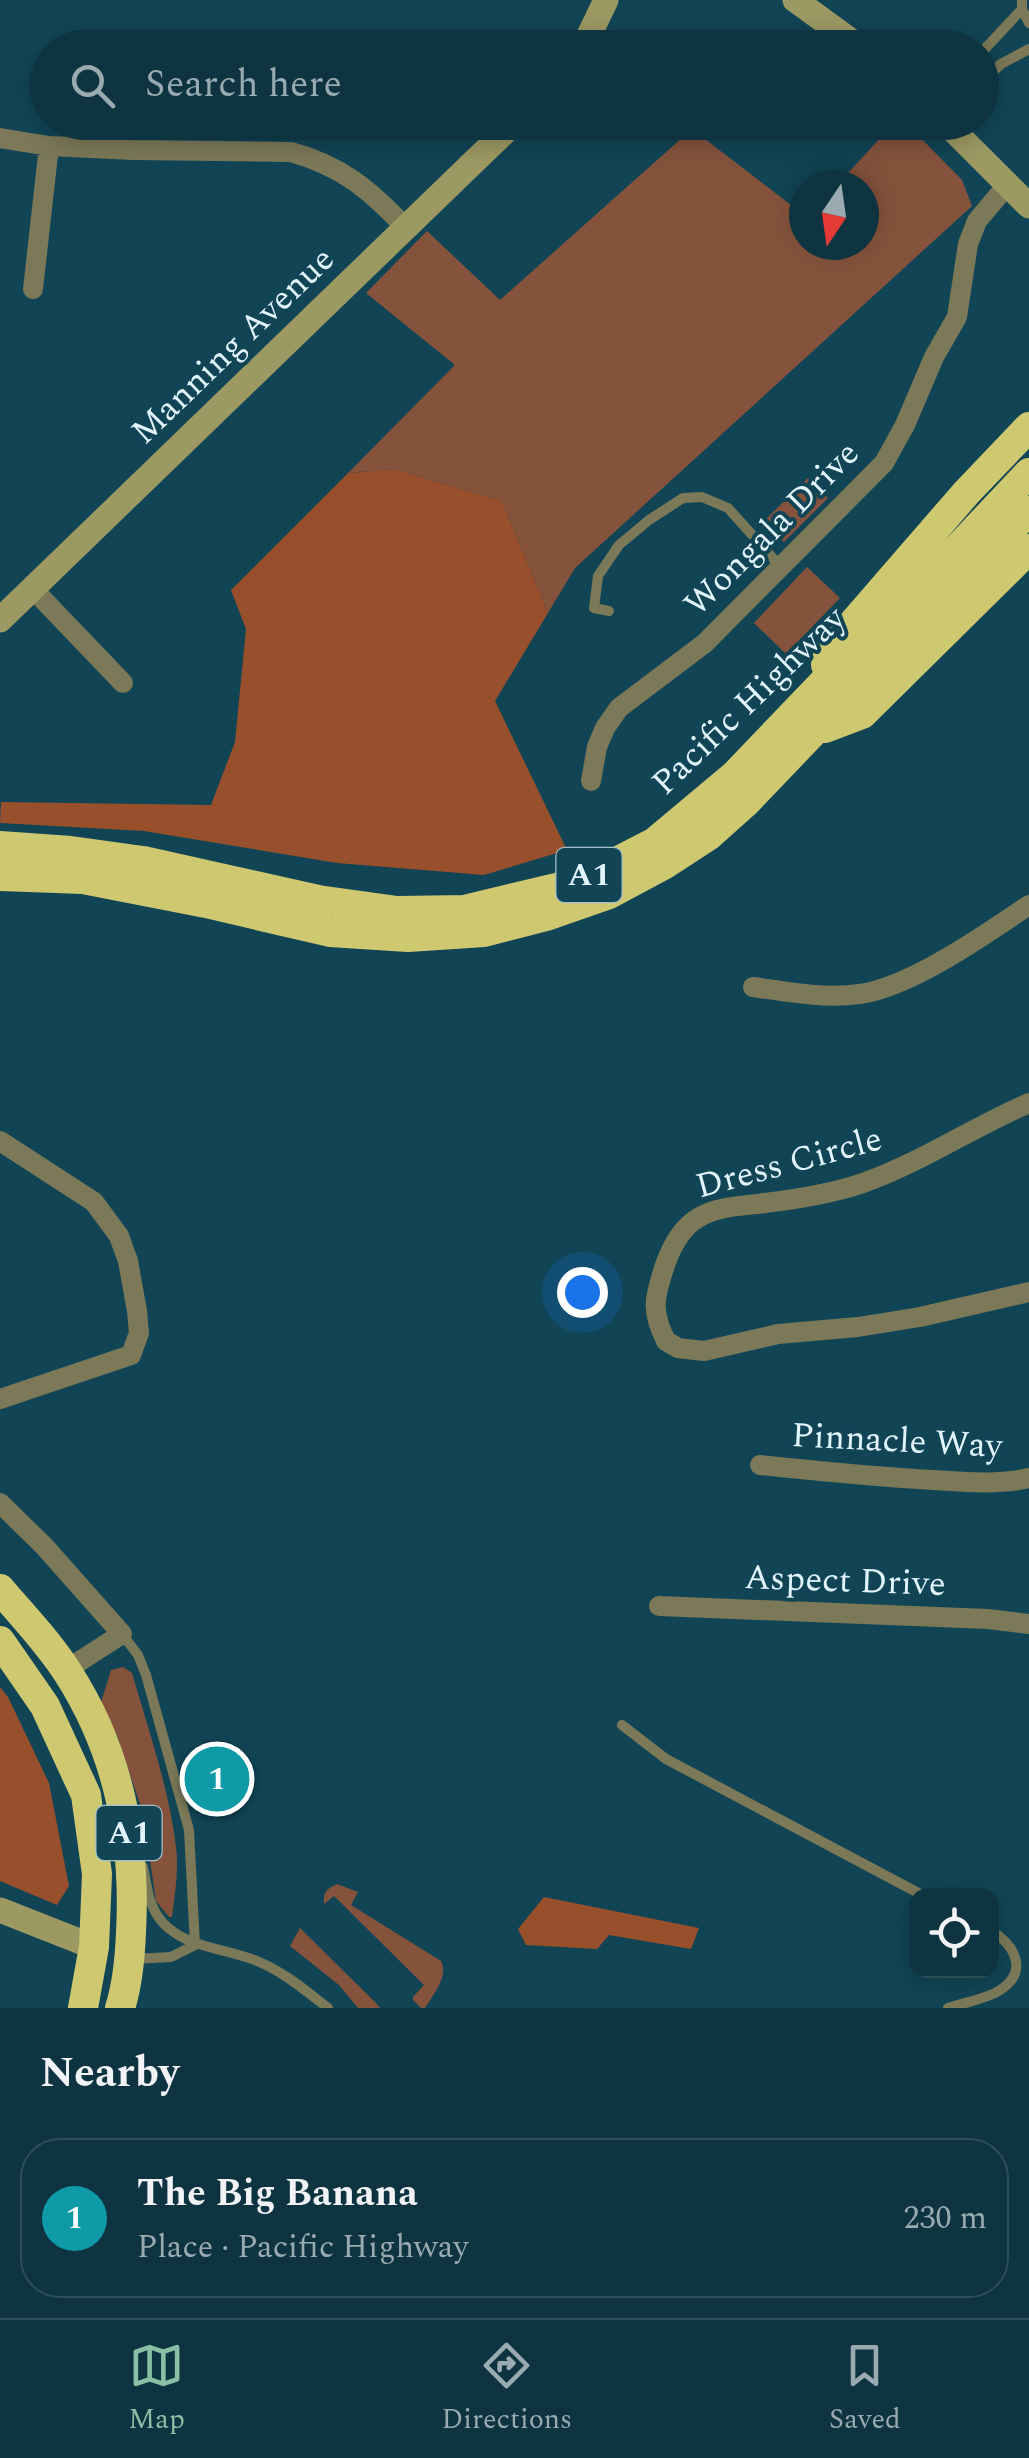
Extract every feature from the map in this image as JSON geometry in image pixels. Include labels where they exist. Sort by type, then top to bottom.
[{"type":"highway","points":[[823,683],[828,651],[1029,427]]},
{"type":"highway","name":"Pacific Highway","points":[[0,846],[70,850],[318,900],[396,910],[464,910],[560,887],[655,842],[735,775],[1029,473]]},
{"type":"highway","name":"Pacific Highway","points":[[0,876],[83,879],[330,932],[408,938],[484,932],[609,894],[708,836],[746,802],[1029,511]]},
{"type":"highway","points":[[813,733],[862,714],[1029,549]]},
{"type":"highway","name":"A1","points":[[0,1589],[66,1670],[94,1718],[112,1764],[129,1834],[133,1895],[130,1960],[120,2008]]},
{"type":"highway","points":[[0,1615],[30,1649],[48,1664],[66,1670],[60,1684],[78,1744],[86,1795]]},
{"type":"highway","name":"A1","points":[[0,1641],[45,1706],[86,1795],[97,1874],[94,1947],[83,2008]]},
{"type":"highway","points":[[103,2008],[104,1966],[94,1947],[106,1944],[115,1933],[126,1882],[129,1834]]},
{"type":"street","points":[[593,30],[606,0]]},
{"type":"street","points":[[795,0],[836,30]]},
{"type":"street","points":[[0,138],[49,146],[291,152],[317,158],[356,180],[406,228]]},
{"type":"street","name":"Manning Avenue","points":[[0,620],[496,140]]},
{"type":"street","points":[[963,140],[1022,197]]},
{"type":"street","points":[[33,290],[49,146]]},
{"type":"street","name":"Wongala Drive","points":[[591,781],[605,728],[619,708],[705,643],[884,463],[957,316],[968,244],[977,222],[1022,197]]},
{"type":"street","points":[[32,588],[123,683]]},
{"type":"street","points":[[753,988],[827,995],[880,990],[934,965],[1029,905]]},
{"type":"street","name":"Dress Circle","points":[[1029,1102],[862,1183],[808,1197],[710,1211],[694,1220],[670,1250],[654,1310],[666,1341],[678,1348],[704,1351],[778,1334],[920,1317],[1029,1292]]},
{"type":"street","points":[[0,1141],[94,1202],[108,1220],[128,1261],[139,1333],[131,1355],[0,1399]]},
{"type":"street","name":"Pinnacle Way","points":[[760,1465],[906,1479],[1029,1478]]},
{"type":"street","points":[[0,1503],[122,1634],[66,1670]]},
{"type":"street","name":"Aspect Drive","points":[[659,1606],[969,1618],[1029,1624]]},
{"type":"street","points":[[0,1910],[94,1947]]},
{"type":"lane","points":[[999,32],[1022,5],[1029,23]]},
{"type":"lane","points":[[999,66],[1029,49]]},
{"type":"lane","points":[[608,611],[594,608],[598,576],[620,545],[683,498],[702,497],[728,508],[780,566]]},
{"type":"lane","points":[[122,1634],[138,1655],[146,1675],[189,1830],[195,1944]]},
{"type":"lane","points":[[622,1725],[666,1759],[909,1888]]},
{"type":"lane","points":[[129,1834],[140,1856],[152,1908],[170,1930],[195,1944],[235,1953],[270,1967],[328,2008]]},
{"type":"lane","points":[[948,2008],[1006,1986],[1016,1968],[1014,1953],[999,1936]]},
{"type":"lane","points":[[130,1960],[170,1957],[195,1944]]},
{"type":"shaded area","points":[[680,140],[706,140],[789,203],[789,260],[879,260],[879,170],[851,170],[878,140],[923,140],[962,180],[972,206],[575,568],[548,613],[502,501],[394,469],[348,473],[455,365],[366,293],[427,231],[500,300]]},
{"type":"shaded area","points":[[394,469],[502,501],[548,613],[495,701],[567,850],[484,875],[337,863],[144,831],[0,823],[1,802],[211,805],[235,742],[246,629],[231,590],[348,473]]},
{"type":"shaded area","points":[[808,478],[828,498],[784,542],[763,522]]},
{"type":"shaded area","points":[[807,567],[840,598],[786,654],[754,623]]},
{"type":"shaded area","points":[[123,1667],[132,1673],[173,1825],[177,1864],[172,1917],[156,1901],[143,1813],[117,1735],[99,1709],[111,1670]]},
{"type":"shaded area","points":[[0,1687],[49,1783],[69,1886],[57,1905],[0,1881]]},
{"type":"shaded area","points":[[337,1884],[358,1892],[351,1905],[441,1961],[442,1979],[425,2008],[413,2000],[424,1985],[334,1896],[324,1904],[326,1892]]},
{"type":"shaded area","points":[[544,1897],[699,1928],[691,1949],[609,1935],[597,1949],[526,1945],[518,1929]]},
{"type":"shaded area","points":[[300,1928],[380,2008],[358,2008],[339,1985],[290,1946]]},
{"type":"place","name":"The Big Banana","points":[[217,1779]]}]
